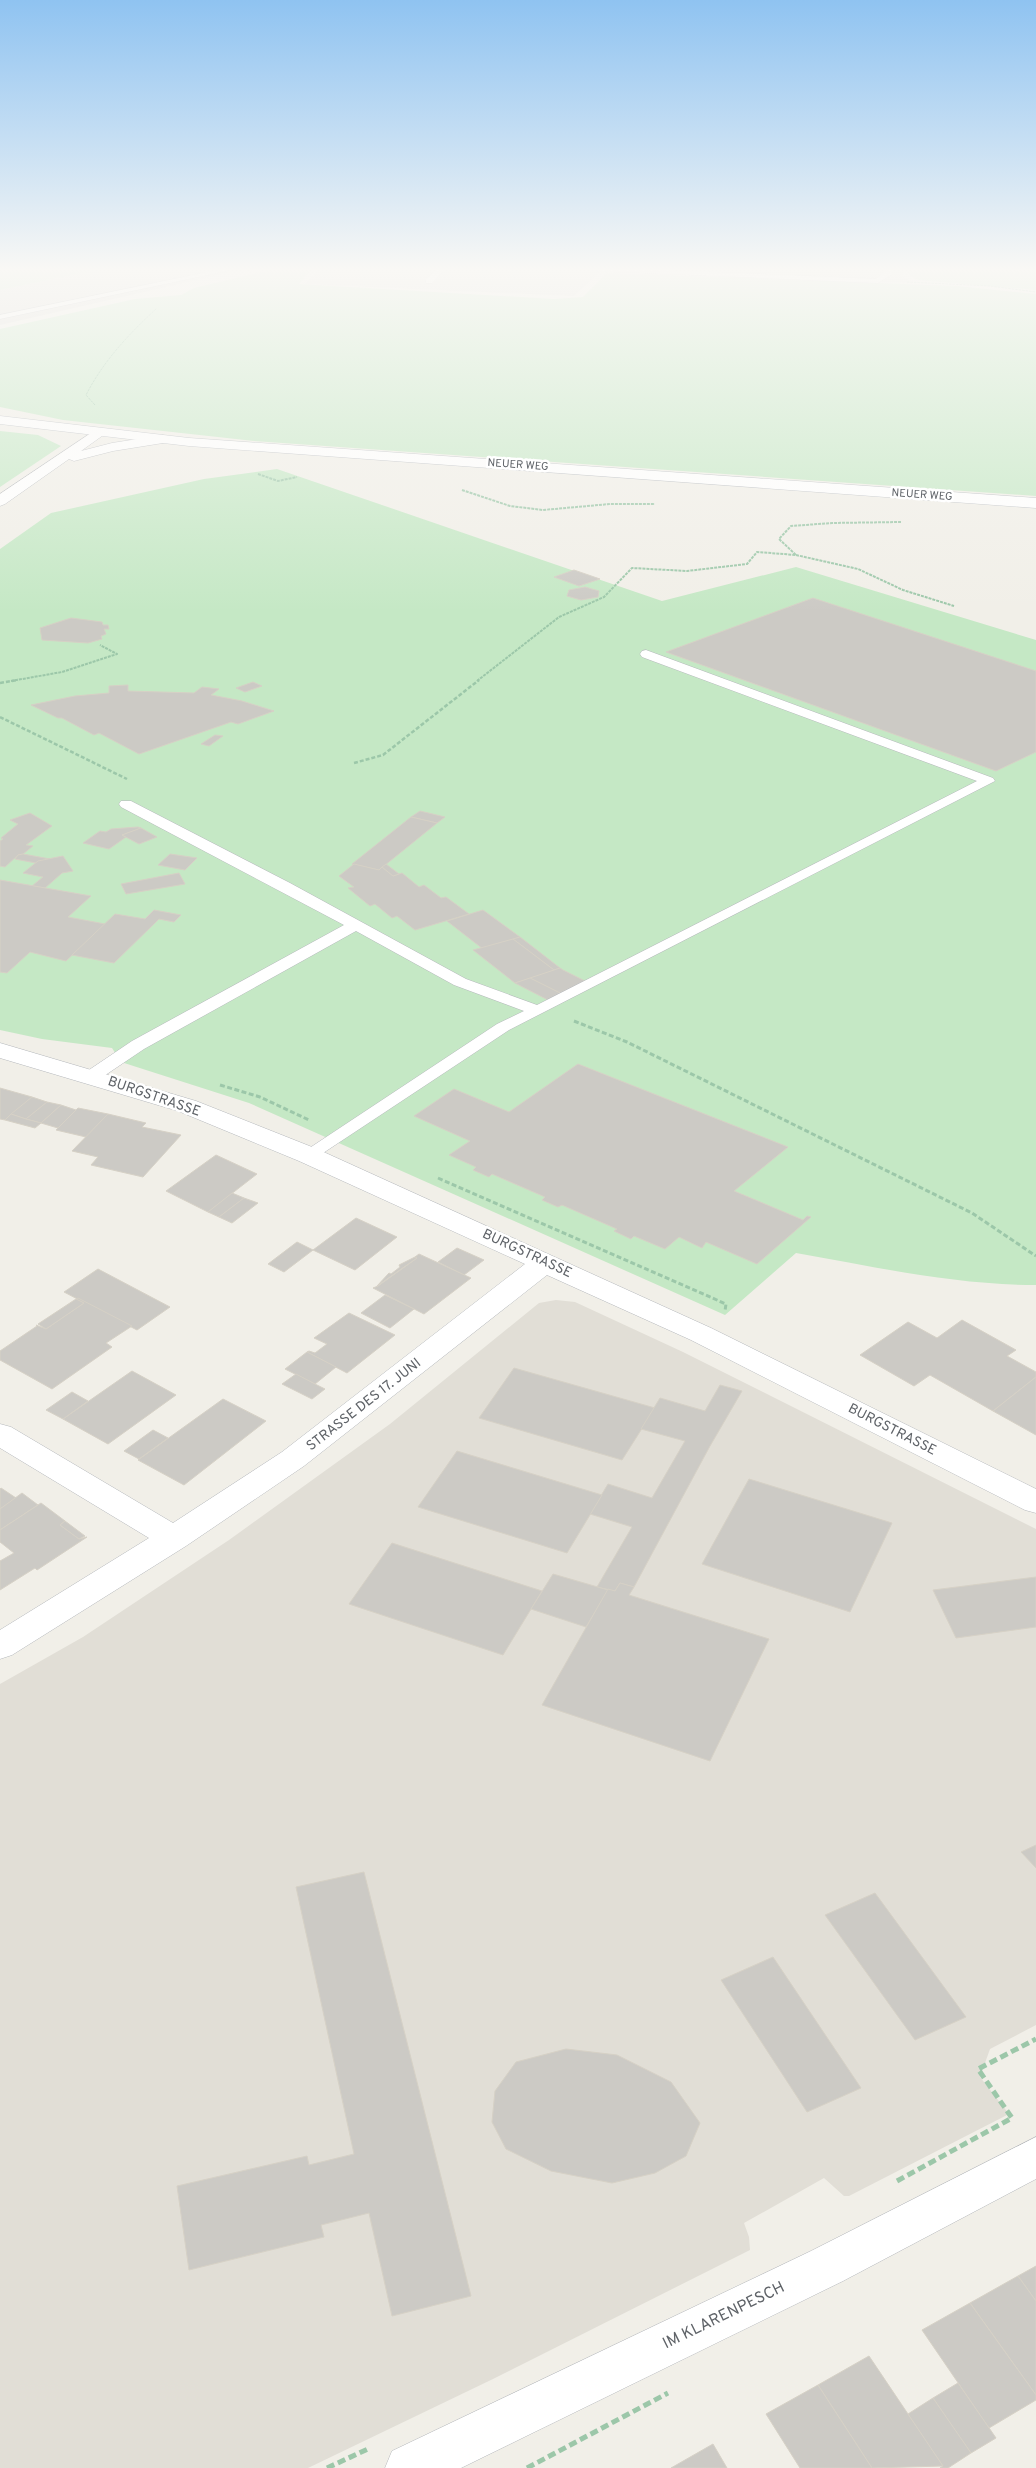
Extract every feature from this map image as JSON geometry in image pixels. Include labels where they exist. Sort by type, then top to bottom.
[{"type":"street","name":"NEUER WEG","points":[[0,420],[97,433],[163,439],[1036,503]]},
{"type":"street","points":[[0,501],[97,433]]},
{"type":"street","points":[[60,460],[163,439]]},
{"type":"street","name":"BURGSTRASSE","points":[[0,1050],[187,1106],[308,1154],[701,1334],[1036,1502]]},
{"type":"street","name":"STRASSE DES 17. JUNI","points":[[0,1646],[174,1538],[293,1459],[546,1262]]},
{"type":"street","points":[[0,1434],[174,1538]]},
{"type":"street","name":"IM KLARENPESCH","points":[[394,2456],[827,2266],[1036,2157]]},
{"type":"lane","points":[[308,1154],[503,1027],[538,1011],[988,781],[646,654]]},
{"type":"lane","points":[[126,804],[460,982],[538,1011]]},
{"type":"lane","points":[[92,1076],[138,1045],[355,925]]},
{"type":"path","points":[[92,382],[86,395],[115,426],[97,433]]},
{"type":"path","points":[[796,555],[780,539],[791,526],[817,522],[866,524],[903,522]]},
{"type":"path","points":[[354,763],[384,755],[559,617],[604,597],[632,568],[687,571],[747,564],[757,552],[796,555],[858,569],[903,590],[954,606]]},
{"type":"path","points":[[0,683],[62,672],[117,654],[100,645]]},
{"type":"path","points":[[0,717],[132,781]]},
{"type":"path","points":[[538,1011],[574,1021],[627,1042],[972,1213],[1036,1256]]},
{"type":"path","points":[[890,2184],[1012,2118],[978,2069],[1036,2039]]},
{"type":"path","points":[[327,2468],[394,2456]]},
{"type":"shaded area","points":[[556,1300],[575,1302],[683,1352],[1036,1529],[1036,2025],[990,2049],[980,2077],[1009,2114],[849,2196],[844,2196],[824,2178],[744,2223],[749,2237],[750,2250],[493,2379],[308,2468],[0,2468],[0,1684],[83,1637],[229,1540],[390,1424],[539,1303]]},
{"type":"green space","points":[[0,382],[1036,382],[1036,496],[254,441],[63,420],[0,407]]},
{"type":"green space","points":[[0,431],[38,435],[61,446],[0,487]]},
{"type":"green space","points":[[277,469],[662,601],[796,567],[1036,640],[1036,1285],[946,1279],[796,1253],[725,1315],[249,1103],[121,1062],[112,1048],[42,1039],[0,1030],[0,549],[51,513],[204,479]]},
{"type":"building","points":[[574,570],[600,579],[579,586],[554,577]]},
{"type":"building","points":[[585,587],[599,591],[598,597],[581,600],[567,596],[569,590]]},
{"type":"building","points":[[813,598],[1036,671],[1036,752],[996,771],[666,652]]},
{"type":"building","points":[[71,618],[102,622],[103,625],[108,625],[109,629],[104,629],[106,634],[101,636],[102,639],[88,643],[42,640],[40,628]]},
{"type":"building","points":[[253,682],[262,686],[245,692],[236,688]]},
{"type":"building","points":[[128,685],[128,691],[194,693],[202,687],[219,689],[211,695],[242,701],[274,711],[238,724],[231,722],[139,754],[99,733],[94,735],[62,718],[58,718],[31,705],[75,696],[109,693],[109,686]]},
{"type":"building","points":[[215,735],[223,736],[209,746],[201,744]]},
{"type":"building","points":[[420,811],[445,817],[437,823],[411,817]]},
{"type":"building","points":[[30,813],[52,826],[26,845],[33,846],[23,854],[18,855],[5,867],[0,866],[0,841],[3,839],[1,838],[18,824],[10,820]]},
{"type":"building","points":[[411,817],[437,823],[379,870],[352,864]]},
{"type":"building","points":[[141,828],[122,835],[126,837],[109,849],[83,843],[100,831],[106,832],[111,829]]},
{"type":"building","points":[[141,828],[157,837],[139,844],[122,835]]},
{"type":"building","points":[[23,854],[50,859],[36,863],[15,859],[18,855]]},
{"type":"building","points":[[170,854],[197,858],[185,870],[158,865]]},
{"type":"building","points":[[63,856],[73,871],[62,873],[45,888],[32,886],[43,877],[23,873],[38,861]]},
{"type":"building","points":[[354,864],[379,870],[382,867],[393,876],[402,873],[419,887],[424,885],[441,898],[446,897],[469,914],[415,930],[397,916],[392,918],[375,904],[370,906],[348,888],[354,887],[339,876]]},
{"type":"building","points":[[386,864],[399,874],[393,876],[382,867]]},
{"type":"building","points":[[179,873],[185,884],[126,894],[121,884]]},
{"type":"building","points":[[0,880],[91,896],[68,917],[105,924],[66,961],[30,952],[7,973],[0,972]]},
{"type":"building","points":[[154,910],[181,915],[174,922],[159,919],[114,963],[72,955],[115,914],[145,919]]},
{"type":"building","points":[[483,910],[520,937],[483,949],[447,921]]},
{"type":"building","points":[[520,937],[560,968],[554,970],[513,939]]},
{"type":"building","points":[[513,939],[555,970],[515,983],[473,950]]},
{"type":"building","points":[[560,968],[589,983],[562,994],[530,978]]},
{"type":"building","points":[[530,978],[562,994],[550,1001],[515,983]]},
{"type":"building","points":[[578,1064],[788,1147],[734,1191],[803,1220],[807,1216],[811,1217],[757,1264],[706,1242],[702,1248],[679,1237],[665,1249],[634,1236],[631,1239],[614,1231],[617,1229],[562,1205],[558,1207],[542,1200],[545,1197],[492,1174],[489,1177],[473,1170],[476,1167],[449,1155],[470,1141],[414,1116],[454,1089],[509,1112]]},
{"type":"building","points":[[0,1088],[32,1097],[5,1120],[0,1119]]},
{"type":"building","points":[[32,1097],[47,1102],[26,1119],[11,1114]]},
{"type":"building","points":[[47,1102],[61,1105],[41,1123],[26,1119]]},
{"type":"building","points":[[61,1105],[76,1110],[58,1128],[41,1123]]},
{"type":"building","points":[[78,1108],[108,1114],[86,1137],[56,1130]]},
{"type":"building","points":[[11,1114],[41,1123],[35,1128],[5,1120]]},
{"type":"building","points":[[108,1114],[146,1123],[142,1127],[181,1135],[143,1177],[91,1165],[98,1157],[72,1151]]},
{"type":"building","points":[[216,1155],[257,1174],[208,1212],[166,1191]]},
{"type":"building","points":[[232,1193],[244,1198],[219,1217],[208,1212]]},
{"type":"building","points":[[244,1198],[258,1203],[232,1223],[219,1217]]},
{"type":"building","points":[[356,1218],[397,1237],[355,1270],[313,1250]]},
{"type":"building","points":[[297,1242],[313,1250],[284,1272],[268,1264]]},
{"type":"building","points":[[457,1248],[484,1260],[464,1275],[438,1262]]},
{"type":"building","points":[[419,1254],[471,1278],[424,1314],[373,1288],[417,1258],[415,1257]]},
{"type":"building","points":[[415,1257],[417,1258],[377,1286],[389,1273],[391,1274],[400,1267],[399,1265]]},
{"type":"building","points":[[98,1269],[170,1307],[137,1330],[64,1292]]},
{"type":"building","points":[[385,1295],[414,1309],[390,1328],[361,1313]]},
{"type":"building","points":[[78,1298],[132,1326],[106,1343],[112,1347],[52,1389],[0,1360],[0,1351],[36,1325],[46,1329],[84,1303],[76,1299]]},
{"type":"building","points":[[76,1299],[84,1303],[46,1329],[38,1324]]},
{"type":"building","points":[[349,1313],[395,1335],[347,1373],[307,1352],[315,1353],[327,1344],[314,1338]]},
{"type":"building","points":[[962,1320],[1016,1350],[1007,1356],[1036,1372],[1036,1377],[993,1411],[930,1375],[914,1386],[860,1355],[908,1322],[937,1338]]},
{"type":"building","points":[[307,1352],[336,1367],[315,1384],[285,1369]]},
{"type":"building","points":[[514,1368],[655,1408],[622,1460],[479,1418]]},
{"type":"building","points":[[132,1371],[176,1395],[108,1444],[63,1419]]},
{"type":"building","points":[[296,1374],[325,1389],[312,1399],[282,1384]]},
{"type":"building","points":[[1036,1377],[1036,1435],[993,1411]]},
{"type":"building","points":[[720,1385],[742,1391],[634,1587],[620,1583],[615,1591],[597,1587],[632,1527],[590,1514],[608,1484],[652,1498],[685,1441],[641,1429],[660,1398],[705,1411]]},
{"type":"building","points":[[72,1392],[88,1401],[63,1419],[46,1410]]},
{"type":"building","points":[[223,1399],[266,1421],[184,1485],[138,1460]]},
{"type":"building","points":[[153,1430],[168,1438],[139,1459],[124,1451]]},
{"type":"building","points":[[457,1451],[602,1495],[567,1553],[418,1507]]},
{"type":"building","points":[[749,1479],[892,1523],[850,1612],[702,1564]]},
{"type":"building","points":[[0,1489],[16,1498],[0,1509]]},
{"type":"building","points":[[22,1493],[38,1505],[0,1530],[0,1509]]},
{"type":"building","points":[[41,1503],[65,1521],[60,1525],[79,1539],[87,1537],[37,1570],[35,1568],[0,1590],[0,1561],[14,1553],[0,1542],[0,1530]]},
{"type":"building","points":[[65,1521],[85,1536],[79,1539],[60,1525]]},
{"type":"building","points":[[392,1543],[542,1591],[503,1655],[349,1604]]},
{"type":"building","points":[[553,1574],[608,1590],[586,1627],[531,1609]]},
{"type":"building","points":[[1036,1577],[1036,1627],[956,1638],[933,1590]]},
{"type":"building","points":[[620,1583],[634,1587],[629,1595],[769,1639],[710,1761],[542,1705],[608,1589],[615,1591]]},
{"type":"building","points":[[1036,1845],[1036,1868],[1021,1852]]},
{"type":"building","points":[[364,1872],[471,2296],[392,2316],[369,2213],[321,2225],[324,2237],[189,2270],[177,2186],[307,2156],[309,2165],[354,2154],[296,1887]]},
{"type":"building","points":[[875,1893],[966,2017],[915,2040],[825,1915]]},
{"type":"building","points":[[773,1957],[861,2088],[807,2112],[721,1980]]},
{"type":"building","points":[[566,2049],[617,2055],[671,2082],[700,2123],[686,2156],[655,2173],[612,2183],[551,2171],[506,2149],[492,2122],[495,2091],[516,2062]]},
{"type":"building","points":[[1036,2266],[1036,2301],[1018,2276]]},
{"type":"building","points":[[1018,2276],[1036,2301],[1036,2395],[970,2303]]},
{"type":"building","points":[[970,2303],[1036,2395],[1036,2400],[989,2428],[922,2330]]},
{"type":"building","points":[[869,2356],[943,2466],[872,2468],[818,2385]]},
{"type":"building","points":[[958,2383],[996,2438],[971,2453],[933,2398]]},
{"type":"building","points":[[818,2385],[872,2468],[800,2468],[766,2414]]},
{"type":"building","points":[[933,2398],[971,2453],[948,2468],[940,2468],[943,2466],[908,2414]]},
{"type":"building","points":[[713,2444],[727,2468],[671,2468]]}]
